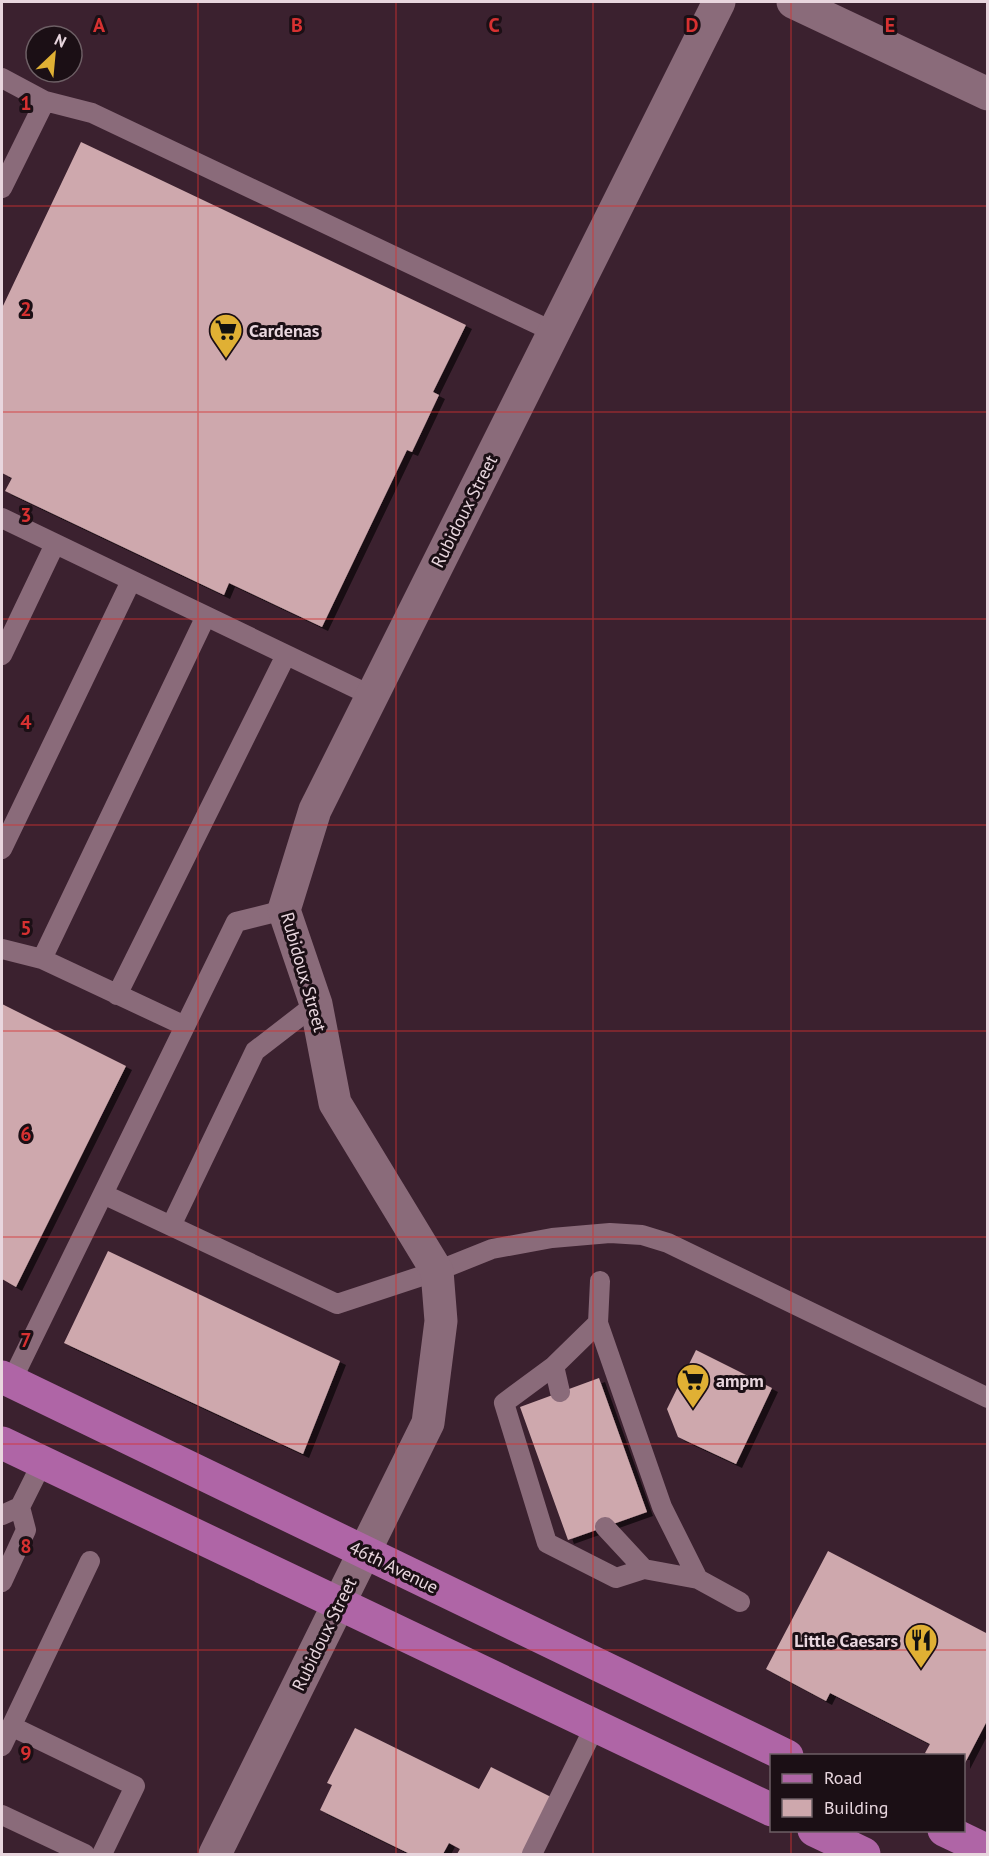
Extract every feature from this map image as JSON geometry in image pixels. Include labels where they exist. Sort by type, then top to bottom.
[{"type":"main road","name":"46th Avenue","points":[[6,1380],[785,1754]]},
{"type":"main road","points":[[2,1443],[770,1810]]},
{"type":"main road","points":[[818,1832],[864,1854]]},
{"type":"main road","points":[[948,1832],[987,1851]]},
{"type":"street","name":"Rubidoux Street","points":[[215,1854],[428,1423],[441,1321],[437,1271],[336,1103],[316,1004],[284,910],[315,810],[719,2]]},
{"type":"street","points":[[793,2],[987,94]]},
{"type":"lane","points":[[2,78],[45,101],[92,113],[554,332]]},
{"type":"lane","points":[[2,188],[45,101]]},
{"type":"lane","points":[[2,518],[372,696]]},
{"type":"lane","points":[[2,655],[55,544]]},
{"type":"lane","points":[[2,849],[131,580]]},
{"type":"lane","points":[[42,959],[206,616]]},
{"type":"lane","points":[[117,995],[286,655]]},
{"type":"lane","points":[[6,1380],[103,1194],[236,922],[284,910]]},
{"type":"lane","points":[[2,949],[42,959],[185,1026]]},
{"type":"lane","points":[[171,1226],[255,1051],[316,1004]]},
{"type":"lane","points":[[103,1194],[337,1304],[437,1271],[492,1249],[552,1238],[610,1233],[642,1235],[668,1243],[987,1398]]},
{"type":"lane","points":[[600,1281],[597,1323],[662,1507],[698,1579]]},
{"type":"lane","points":[[597,1323],[554,1366],[504,1403],[547,1544],[616,1578],[644,1569],[698,1579],[740,1602]]},
{"type":"lane","points":[[554,1366],[561,1392]]},
{"type":"lane","points":[[2,1582],[26,1530],[11,1511],[42,1463]]},
{"type":"lane","points":[[605,1527],[644,1569]]},
{"type":"lane","points":[[2,1746],[90,1561]]},
{"type":"lane","points":[[11,1726],[135,1786],[102,1854]]},
{"type":"lane","points":[[532,1854],[595,1726]]},
{"type":"lane","points":[[2,1815],[85,1854]]},
{"type":"building","name":"Cardenas","points":[[81,142],[466,325],[433,392],[439,395],[412,452],[407,450],[322,627],[229,583],[224,595],[5,491],[12,478],[2,473],[2,308]]},
{"type":"building","points":[[2,1004],[126,1066],[16,1287],[2,1279]]},
{"type":"building","points":[[108,1251],[340,1361],[303,1454],[64,1343]]},
{"type":"building","points":[[696,1350],[772,1388],[736,1464],[678,1437],[667,1409]]},
{"type":"building","points":[[599,1378],[647,1512],[568,1540],[520,1407]]},
{"type":"building","points":[[828,1551],[988,1634],[988,1719],[965,1763],[965,1754],[927,1754],[925,1753],[930,1744],[830,1693],[826,1701],[766,1669]]},
{"type":"building","points":[[355,1728],[479,1789],[491,1767],[553,1798],[525,1854],[457,1854],[460,1849],[449,1843],[443,1854],[410,1854],[320,1810],[332,1785],[327,1783]]},
{"type":"place","name":"Cardenas","points":[[226,359]]},
{"type":"place","name":"ampm","points":[[693,1409]]},
{"type":"place","name":"Little Caesars","points":[[921,1669]]}]
